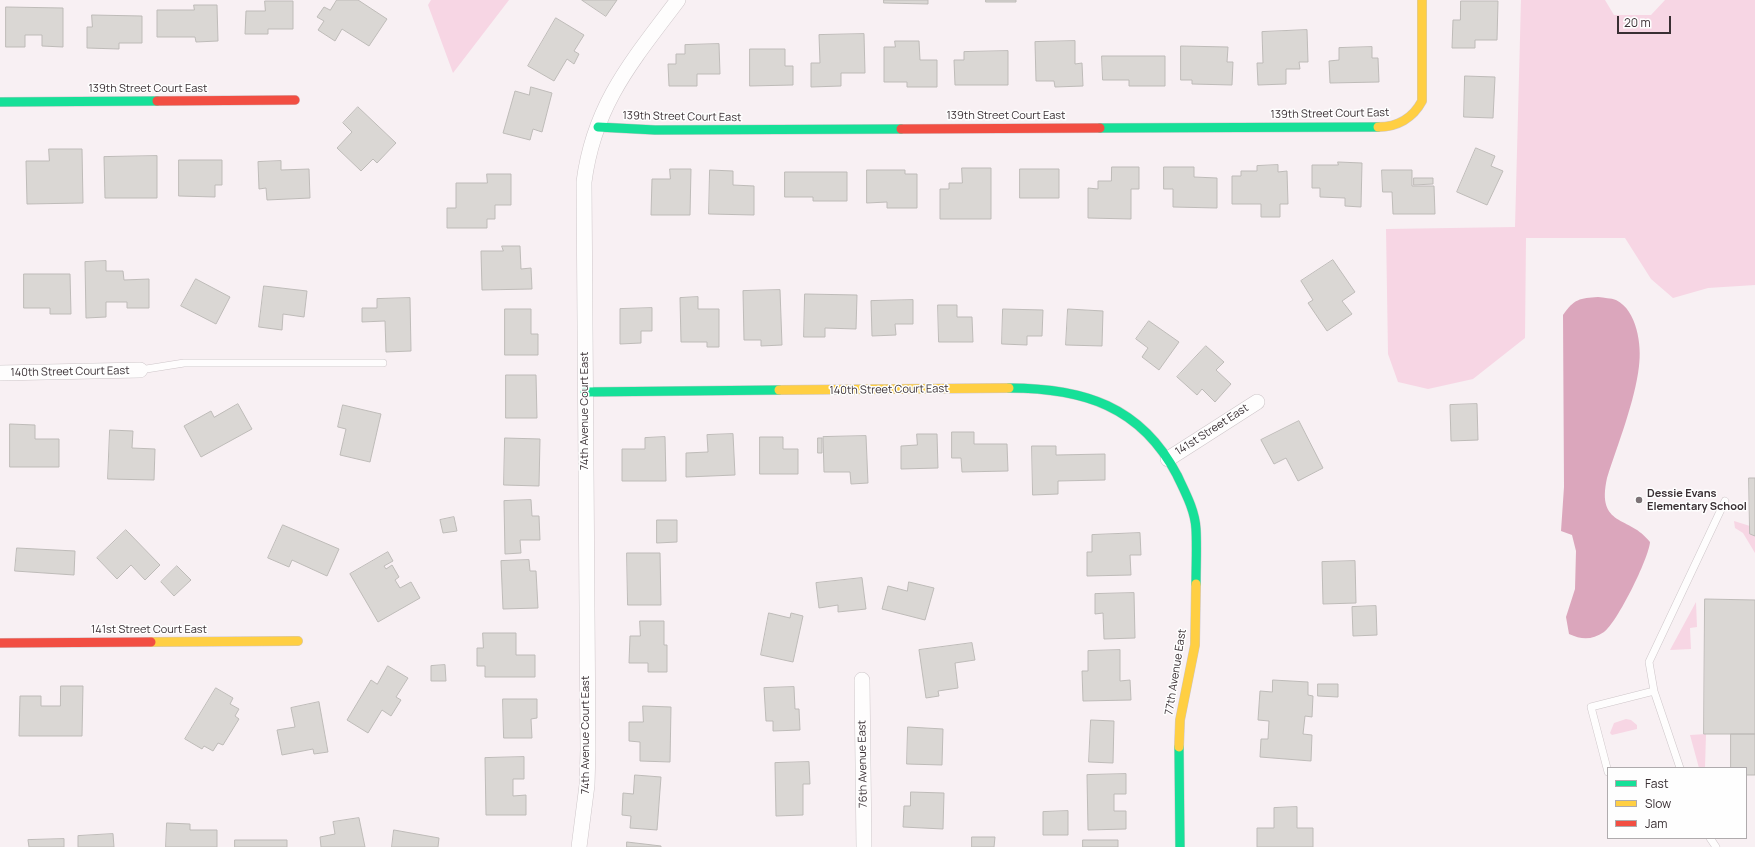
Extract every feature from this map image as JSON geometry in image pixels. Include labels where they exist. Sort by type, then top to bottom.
[{"type":"street","name":"74th Avenue Court East","points":[[579,847],[585,811],[588,764],[584,182],[590,149],[605,107],[623,73],[678,0]]},
{"type":"street","name":"139th Street Court East","points":[[598,127],[655,130],[1382,127],[1396,125],[1412,116],[1419,108],[1422,92],[1422,0]]},
{"type":"street","name":"139th Street Court East","points":[[0,102],[295,100]]},
{"type":"street","name":"140th Street Court East","points":[[0,373],[140,370]]},
{"type":"street","name":"140th Street Court East","points":[[585,392],[1037,388],[1080,395],[1104,402],[1144,428],[1168,459]]},
{"type":"street","name":"141st Street East","points":[[1168,459],[1257,402]]},
{"type":"street","name":"77th Avenue East","points":[[1168,459],[1187,495],[1194,513],[1196,529],[1195,645],[1180,720],[1179,738],[1180,847]]},
{"type":"street","name":"141st Street Court East","points":[[0,643],[298,641]]},
{"type":"street","name":"76th Avenue East","points":[[862,680],[864,847]]},
{"type":"lane","points":[[140,370],[184,363],[383,363]]},
{"type":"lane","points":[[1680,767],[1654,691],[1649,662],[1725,501]]},
{"type":"lane","points":[[1607,768],[1592,707],[1654,691]]},
{"type":"shaded area","points":[[431,0],[509,0],[453,73],[428,5]]},
{"type":"shaded area","points":[[1521,0],[1605,0],[1614,15],[1651,15],[1665,0],[1755,0],[1755,285],[1708,288],[1673,298],[1651,279],[1625,238],[1526,238],[1525,338],[1473,379],[1428,389],[1398,382],[1388,354],[1386,229],[1515,227]]},
{"type":"shaded area","points":[[1598,297],[1616,300],[1629,312],[1639,339],[1640,349],[1639,366],[1634,393],[1607,478],[1605,494],[1606,505],[1610,513],[1617,519],[1642,534],[1650,542],[1644,562],[1632,590],[1617,616],[1604,632],[1595,637],[1583,638],[1569,634],[1566,617],[1575,589],[1576,551],[1572,535],[1561,531],[1564,487],[1563,315],[1578,300]]},
{"type":"shaded area","points":[[1734,521],[1750,526],[1750,534],[1755,536],[1755,553],[1743,533],[1735,528]]},
{"type":"shaded area","points":[[1696,602],[1697,627],[1690,628],[1691,649],[1670,650]]},
{"type":"shaded area","points":[[1626,719],[1631,720],[1637,725],[1637,729],[1612,735],[1610,733],[1614,723]]},
{"type":"shaded area","points":[[1706,734],[1705,767],[1699,767],[1690,735]]},
{"type":"building","points":[[337,0],[358,0],[387,19],[369,46],[342,29],[335,41],[318,30],[324,21],[317,17],[324,7],[330,10]]},
{"type":"building","points":[[582,0],[617,0],[606,16]]},
{"type":"building","points":[[884,0],[928,0],[928,4],[884,3]]},
{"type":"building","points":[[986,0],[1016,0],[1016,2],[986,2]]},
{"type":"building","points":[[265,1],[293,1],[293,29],[268,29],[268,34],[245,34],[246,11],[265,11]]},
{"type":"building","points":[[1461,1],[1498,1],[1497,40],[1475,40],[1475,48],[1452,48],[1453,20],[1460,20]]},
{"type":"building","points":[[194,5],[217,5],[218,41],[196,42],[195,37],[157,37],[157,10],[194,10]]},
{"type":"building","points":[[6,7],[63,8],[63,47],[42,46],[42,35],[25,35],[25,47],[6,47]]},
{"type":"building","points":[[92,15],[142,16],[142,43],[119,43],[119,49],[87,48],[87,27],[92,27]]},
{"type":"building","points":[[556,18],[584,35],[574,51],[579,54],[574,64],[567,59],[554,81],[528,66]]},
{"type":"building","points":[[1307,30],[1308,62],[1299,62],[1300,69],[1286,69],[1286,84],[1258,85],[1257,63],[1263,63],[1262,32]]},
{"type":"building","points":[[864,34],[865,73],[841,73],[841,86],[811,87],[811,63],[820,63],[819,35]]},
{"type":"building","points":[[895,41],[919,41],[920,60],[937,60],[937,87],[907,87],[907,82],[884,82],[884,47],[895,47]]},
{"type":"building","points":[[1075,41],[1075,64],[1082,63],[1083,86],[1055,87],[1054,81],[1036,81],[1035,42]]},
{"type":"building","points":[[719,44],[720,74],[697,74],[697,86],[669,86],[668,64],[676,64],[676,54],[685,54],[685,45]]},
{"type":"building","points":[[1181,46],[1228,47],[1227,62],[1233,62],[1232,85],[1192,84],[1192,80],[1181,80]]},
{"type":"building","points":[[1372,47],[1372,58],[1378,58],[1379,82],[1330,83],[1329,61],[1339,60],[1339,48]]},
{"type":"building","points":[[750,49],[785,49],[785,66],[793,66],[793,85],[750,86]]},
{"type":"building","points":[[1008,51],[1008,85],[955,85],[954,60],[964,60],[964,52]]},
{"type":"building","points":[[1102,56],[1165,56],[1165,86],[1129,86],[1129,80],[1103,80]]},
{"type":"building","points":[[1465,76],[1495,77],[1493,118],[1464,117]]},
{"type":"building","points":[[531,87],[552,93],[542,132],[533,129],[530,140],[503,133],[515,91],[529,95]]},
{"type":"building","points":[[358,107],[396,143],[377,163],[373,159],[361,171],[337,148],[352,132],[343,123]]},
{"type":"building","points":[[1476,148],[1495,156],[1491,166],[1503,171],[1487,205],[1457,192]]},
{"type":"building","points":[[49,149],[82,149],[83,203],[27,204],[26,161],[49,161]]},
{"type":"building","points":[[157,156],[157,198],[105,198],[104,157]]},
{"type":"building","points":[[179,160],[222,160],[222,185],[215,185],[215,197],[179,196]]},
{"type":"building","points":[[281,161],[281,170],[309,169],[310,198],[267,200],[266,188],[259,189],[258,162]]},
{"type":"building","points":[[1338,162],[1362,163],[1361,207],[1345,206],[1345,198],[1320,197],[1320,188],[1312,188],[1312,165],[1338,165]]},
{"type":"building","points":[[1278,165],[1278,172],[1287,171],[1288,204],[1280,204],[1280,217],[1261,217],[1261,204],[1232,204],[1232,176],[1241,176],[1241,171],[1257,171],[1257,166]]},
{"type":"building","points":[[1112,167],[1139,167],[1139,189],[1131,189],[1131,219],[1088,218],[1088,188],[1098,189],[1098,181],[1111,181]]},
{"type":"building","points":[[1164,167],[1194,167],[1194,177],[1217,178],[1217,208],[1173,207],[1173,189],[1164,189]]},
{"type":"building","points":[[962,168],[991,168],[991,219],[940,219],[940,189],[949,189],[949,183],[962,183]]},
{"type":"building","points":[[670,169],[691,169],[690,215],[651,215],[652,179],[670,179]]},
{"type":"building","points":[[1020,169],[1059,169],[1059,198],[1020,198]]},
{"type":"building","points":[[710,170],[733,171],[733,185],[754,186],[754,215],[709,214]]},
{"type":"building","points":[[867,170],[905,170],[905,174],[917,174],[917,208],[887,208],[887,202],[867,203]]},
{"type":"building","points":[[1382,170],[1412,170],[1412,186],[1434,186],[1435,214],[1393,214],[1392,192],[1383,192]]},
{"type":"building","points":[[785,172],[847,172],[847,201],[813,201],[813,197],[785,197]]},
{"type":"building","points":[[487,174],[511,174],[511,205],[495,205],[495,219],[487,219],[487,228],[447,228],[447,208],[456,208],[456,183],[487,183]]},
{"type":"building","points":[[1414,178],[1433,178],[1433,184],[1414,185]]},
{"type":"building","points":[[502,246],[520,246],[521,269],[531,268],[532,289],[482,290],[481,251],[503,251]]},
{"type":"building","points":[[1333,260],[1355,292],[1342,301],[1352,314],[1327,331],[1308,303],[1313,300],[1301,281]]},
{"type":"building","points":[[106,261],[106,271],[123,271],[124,280],[149,279],[149,308],[127,308],[127,302],[106,302],[106,317],[86,318],[85,262]]},
{"type":"building","points":[[24,274],[70,274],[71,314],[50,314],[50,308],[24,308]]},
{"type":"building","points":[[196,279],[230,297],[216,324],[181,306]]},
{"type":"building","points":[[264,286],[307,291],[304,317],[283,314],[282,330],[259,327]]},
{"type":"building","points":[[780,290],[782,345],[761,346],[761,340],[744,340],[743,291]]},
{"type":"building","points":[[805,294],[857,295],[856,329],[825,328],[825,337],[804,337]]},
{"type":"building","points":[[698,297],[698,309],[719,309],[719,347],[707,347],[707,342],[681,342],[680,298]]},
{"type":"building","points":[[410,298],[411,351],[386,352],[385,321],[362,322],[362,308],[377,308],[377,299]]},
{"type":"building","points":[[913,300],[913,324],[895,324],[896,335],[872,336],[871,301]]},
{"type":"building","points":[[938,305],[957,305],[957,317],[972,317],[973,342],[939,342]]},
{"type":"building","points":[[652,308],[652,331],[641,331],[641,343],[620,344],[620,309]]},
{"type":"building","points":[[505,309],[531,309],[531,334],[538,334],[538,355],[505,355]]},
{"type":"building","points":[[1003,309],[1043,310],[1042,336],[1027,336],[1027,345],[1002,344]]},
{"type":"building","points":[[1068,309],[1103,311],[1102,346],[1066,345]]},
{"type":"building","points":[[1149,321],[1179,342],[1159,370],[1142,357],[1148,348],[1136,339]]},
{"type":"building","points":[[1206,346],[1224,362],[1216,370],[1231,384],[1215,402],[1202,389],[1197,395],[1177,377]]},
{"type":"building","points":[[506,375],[536,375],[537,418],[506,418]]},
{"type":"building","points":[[238,404],[252,429],[201,457],[184,426],[211,411],[214,417]]},
{"type":"building","points":[[1477,404],[1478,440],[1451,441],[1450,405]]},
{"type":"building","points":[[343,405],[381,414],[370,462],[340,455],[346,429],[338,427]]},
{"type":"building","points":[[1299,421],[1323,468],[1298,481],[1286,458],[1274,464],[1261,440]]},
{"type":"building","points":[[10,424],[35,425],[35,439],[59,439],[59,467],[10,467]]},
{"type":"building","points":[[110,430],[133,431],[132,448],[155,449],[154,480],[108,479]]},
{"type":"building","points":[[952,432],[974,432],[974,444],[1007,444],[1008,471],[962,472],[961,458],[952,458]]},
{"type":"building","points":[[733,434],[735,475],[686,477],[686,453],[708,452],[707,435]]},
{"type":"building","points":[[917,434],[937,434],[938,468],[901,469],[901,446],[917,445]]},
{"type":"building","points":[[866,436],[868,483],[851,484],[850,472],[824,472],[823,437]]},
{"type":"building","points":[[665,437],[666,481],[622,481],[622,449],[645,449],[645,438]]},
{"type":"building","points":[[760,437],[783,437],[783,449],[798,449],[798,474],[760,474]]},
{"type":"building","points":[[505,438],[540,439],[539,486],[504,485]]},
{"type":"building","points":[[818,438],[822,438],[822,453],[818,453]]},
{"type":"building","points":[[1032,446],[1056,446],[1056,455],[1105,454],[1105,480],[1058,481],[1058,494],[1033,495]]},
{"type":"building","points":[[1749,478],[1755,478],[1755,536],[1750,534]]},
{"type":"building","points":[[531,500],[532,516],[539,516],[540,540],[520,540],[521,553],[505,554],[504,501]]},
{"type":"building","points":[[454,517],[457,531],[443,533],[440,520]]},
{"type":"building","points":[[657,520],[677,520],[677,542],[657,543]]},
{"type":"building","points":[[283,525],[339,549],[327,576],[292,560],[289,567],[268,558]]},
{"type":"building","points":[[126,530],[160,565],[145,580],[131,565],[117,579],[97,558]]},
{"type":"building","points":[[1140,533],[1141,555],[1130,555],[1131,575],[1087,576],[1087,552],[1092,552],[1092,535]]},
{"type":"building","points":[[17,548],[75,551],[74,575],[15,571]]},
{"type":"building","points":[[388,552],[393,561],[384,566],[386,569],[392,565],[399,577],[395,580],[400,588],[411,582],[420,598],[378,622],[350,574]]},
{"type":"building","points":[[627,553],[660,553],[661,605],[628,605]]},
{"type":"building","points":[[529,560],[530,571],[536,571],[538,608],[503,609],[501,561]]},
{"type":"building","points":[[1355,561],[1356,603],[1323,604],[1322,562]]},
{"type":"building","points":[[177,566],[191,580],[174,596],[161,582]]},
{"type":"building","points":[[862,578],[866,609],[838,612],[838,605],[819,608],[816,583]]},
{"type":"building","points":[[909,582],[934,588],[925,620],[882,609],[888,586],[907,591]]},
{"type":"building","points":[[1134,593],[1135,638],[1104,639],[1103,613],[1095,614],[1095,594]]},
{"type":"building","points":[[1705,599],[1755,600],[1755,734],[1704,734]]},
{"type":"building","points":[[1376,606],[1377,635],[1353,636],[1352,607]]},
{"type":"building","points":[[769,613],[790,618],[791,613],[803,616],[793,662],[761,655]]},
{"type":"building","points":[[640,621],[664,621],[664,645],[667,645],[667,672],[648,672],[648,663],[629,663],[630,636],[640,636]]},
{"type":"building","points":[[483,633],[516,633],[516,655],[535,655],[535,677],[485,677],[485,666],[477,666],[477,648],[483,648]]},
{"type":"building","points":[[972,643],[975,660],[955,663],[958,688],[938,691],[939,696],[926,698],[919,650]]},
{"type":"building","points":[[1120,650],[1120,681],[1130,680],[1131,700],[1083,701],[1082,671],[1088,671],[1088,651]]},
{"type":"building","points":[[445,665],[446,681],[431,681],[431,666]]},
{"type":"building","points":[[388,666],[408,678],[396,697],[401,700],[391,716],[382,710],[368,733],[347,720],[371,680],[377,684]]},
{"type":"building","points":[[1273,680],[1308,682],[1308,695],[1313,696],[1312,717],[1305,716],[1303,734],[1312,735],[1311,761],[1260,757],[1261,739],[1268,739],[1269,721],[1258,720],[1260,691],[1272,692]]},
{"type":"building","points":[[1318,684],[1338,684],[1338,697],[1318,696]]},
{"type":"building","points":[[61,686],[83,686],[82,736],[19,736],[20,696],[41,696],[41,706],[60,706]]},
{"type":"building","points":[[794,687],[795,709],[799,709],[800,730],[773,731],[773,721],[766,721],[764,688]]},
{"type":"building","points":[[216,688],[233,698],[230,704],[239,709],[235,716],[239,719],[223,745],[218,743],[213,751],[204,746],[202,749],[185,739]]},
{"type":"building","points":[[503,699],[537,699],[537,718],[531,719],[532,738],[504,738]]},
{"type":"building","points":[[319,702],[328,752],[314,754],[313,749],[282,755],[277,730],[295,727],[291,708]]},
{"type":"building","points":[[643,706],[671,707],[670,762],[640,761],[640,742],[629,741],[629,722],[643,722]]},
{"type":"building","points":[[1091,720],[1114,721],[1113,763],[1089,762]]},
{"type":"building","points":[[908,727],[943,729],[942,765],[907,764]]},
{"type":"building","points":[[1731,734],[1755,734],[1755,775],[1747,775],[1747,767],[1731,767]]},
{"type":"building","points":[[524,757],[524,779],[513,779],[513,796],[526,795],[526,815],[486,815],[485,758]]},
{"type":"building","points":[[809,762],[810,784],[803,784],[803,815],[776,816],[775,763]]},
{"type":"building","points":[[1126,774],[1126,794],[1114,794],[1114,811],[1126,811],[1126,829],[1088,830],[1087,775]]},
{"type":"building","points":[[635,775],[661,777],[657,830],[630,828],[631,816],[622,815],[623,793],[633,794]]},
{"type":"building","points":[[911,792],[944,793],[943,829],[903,827],[904,806],[910,806]]},
{"type":"building","points":[[1297,807],[1297,828],[1313,828],[1313,847],[1257,847],[1257,828],[1274,828],[1274,808]]},
{"type":"building","points":[[1068,811],[1068,835],[1043,835],[1043,812]]},
{"type":"building","points":[[359,818],[365,847],[321,847],[320,837],[335,834],[333,822]]},
{"type":"building","points":[[167,823],[190,824],[190,830],[217,830],[217,847],[166,847]]},
{"type":"building","points":[[394,830],[439,838],[438,847],[392,847]]},
{"type":"building","points":[[113,834],[114,847],[78,847],[78,836]]},
{"type":"building","points":[[972,837],[995,837],[994,847],[972,847]]},
{"type":"building","points":[[64,839],[64,847],[29,847],[28,840]]},
{"type":"building","points":[[235,840],[287,840],[287,847],[235,847]]},
{"type":"building","points":[[1083,840],[1118,840],[1118,847],[1083,847]]},
{"type":"building","points":[[627,842],[661,846],[661,847],[627,847]]},
{"type":"traffic: fast","points":[[0,102],[157,101]]},
{"type":"traffic: fast","points":[[598,127],[655,130],[901,129]]},
{"type":"traffic: fast","points":[[1100,128],[1378,127]]},
{"type":"traffic: fast","points":[[1009,388],[1036,389],[1085,397],[1128,417],[1146,432],[1162,451],[1177,475],[1192,508],[1196,529],[1196,584]]},
{"type":"traffic: fast","points":[[585,392],[779,390]]},
{"type":"traffic: fast","points":[[1179,747],[1180,847]]},
{"type":"traffic: slow","points":[[1378,127],[1385,127],[1404,120],[1414,112],[1422,101],[1422,0]]},
{"type":"traffic: slow","points":[[779,390],[1009,388]]},
{"type":"traffic: slow","points":[[1179,747],[1180,720],[1195,645],[1196,584]]},
{"type":"traffic: slow","points":[[151,642],[298,641]]},
{"type":"traffic: jam","points":[[157,101],[295,100]]},
{"type":"traffic: jam","points":[[901,129],[1100,128]]},
{"type":"traffic: jam","points":[[0,643],[151,642]]},
{"type":"place","name":"Dessie Evans Elementary School","points":[[1639,500]]}]
